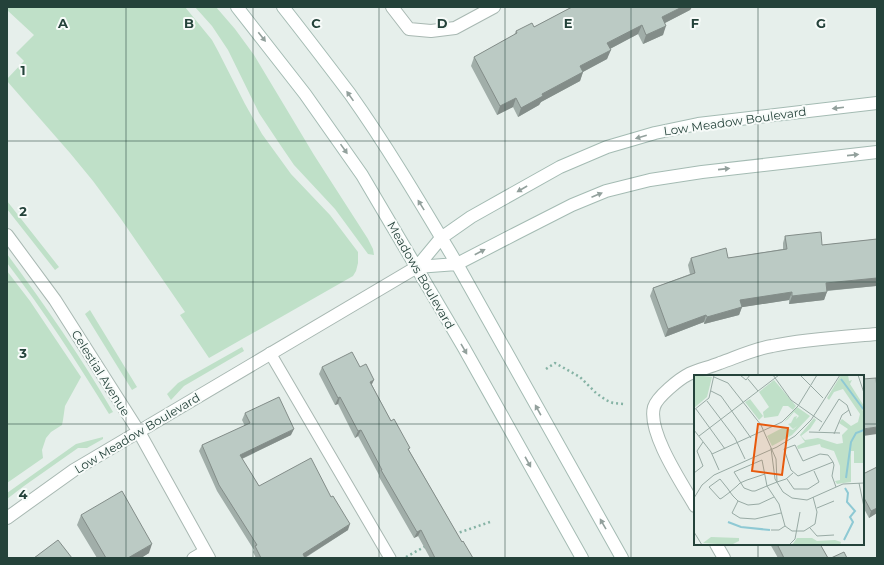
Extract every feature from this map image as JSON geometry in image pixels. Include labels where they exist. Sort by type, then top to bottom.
[{"type":"street","name":"Meadows Boulevard","points":[[237,7],[305,94],[362,175],[464,348],[582,558]]},
{"type":"street","points":[[283,7],[354,101],[442,238],[622,558]]},
{"type":"street","points":[[392,7],[409,29],[431,31],[455,28],[494,7]]},
{"type":"street","name":"Low Meadow Boulevard","points":[[7,518],[74,470],[417,267],[442,238],[471,217],[560,167],[607,147],[655,133],[698,124],[877,103]]},
{"type":"street","name":"Low Meadow Boulevard","points":[[417,267],[457,264],[527,227],[572,205],[606,191],[650,180],[702,172],[877,152]]},
{"type":"street","name":"Celestial Avenue","points":[[7,235],[55,300],[139,432],[207,555]]},
{"type":"street","points":[[694,504],[662,448],[657,435],[654,419],[654,407],[658,400],[674,383],[688,374],[748,352],[771,346],[877,334]]},
{"type":"street","points":[[717,545],[724,558]]},
{"type":"lane","points":[[270,353],[390,558]]},
{"type":"lane","points":[[193,558],[207,555]]},
{"type":"path","points":[[546,369],[555,363],[580,377],[596,393],[606,400],[613,403],[624,404]]},
{"type":"path","points":[[449,536],[490,522]]},
{"type":"path","points":[[404,558],[429,544]]},
{"type":"green space","points":[[8,7],[185,7],[212,40],[262,134],[291,174],[330,215],[358,252],[358,263],[353,276],[209,358],[180,315],[185,312],[121,219],[70,153],[7,81],[7,79],[24,61],[16,53],[34,35],[7,10]]},
{"type":"green space","points":[[195,7],[216,7],[235,29],[254,55],[314,155],[368,239],[374,255],[368,254],[335,209],[294,165],[259,113],[228,50],[212,26]]},
{"type":"green space","points":[[7,201],[59,267],[55,270],[7,209]]},
{"type":"green space","points":[[7,254],[62,332],[113,412],[109,414],[60,337],[7,263]]},
{"type":"green space","points":[[7,271],[30,301],[81,377],[65,406],[62,425],[51,432],[46,438],[42,450],[43,458],[7,483]]},
{"type":"green space","points":[[90,310],[137,387],[132,390],[85,314]]},
{"type":"green space","points":[[242,347],[244,351],[184,386],[171,400],[167,394],[178,383]]},
{"type":"green space","points":[[103,437],[103,439],[87,448],[78,448],[7,499],[7,493],[76,444]]},
{"type":"building","points":[[572,7],[682,7],[662,17],[666,26],[646,35],[642,25],[607,43],[611,50],[580,66],[583,72],[542,94],[543,96],[521,108],[516,98],[500,106],[474,57],[517,33],[516,31],[532,23],[534,27]]},
{"type":"building","points":[[821,232],[822,245],[877,239],[877,278],[826,283],[827,292],[792,296],[792,292],[740,300],[742,307],[707,317],[706,315],[668,329],[653,288],[695,273],[691,258],[726,248],[728,258],[787,249],[785,236]]},
{"type":"building","points":[[352,352],[360,367],[366,364],[374,380],[370,382],[391,421],[394,419],[410,448],[408,449],[462,542],[463,541],[473,558],[435,558],[421,530],[417,532],[381,470],[361,430],[358,431],[340,397],[338,398],[322,367]]},
{"type":"building","points":[[876,378],[877,427],[864,429],[864,379]]},
{"type":"building","points":[[279,397],[294,429],[240,455],[259,486],[311,458],[331,497],[333,496],[350,524],[303,554],[305,558],[261,558],[255,546],[257,545],[219,485],[202,445],[250,423],[245,413]]},
{"type":"building","points":[[877,467],[877,508],[871,511],[864,498],[864,474]]},
{"type":"building","points":[[122,491],[152,544],[128,558],[106,558],[81,515]]},
{"type":"building","points":[[58,540],[72,558],[34,558]]},
{"type":"building","points":[[778,545],[821,545],[828,558],[784,558]]},
{"type":"building","points":[[844,552],[847,558],[831,558]]}]
